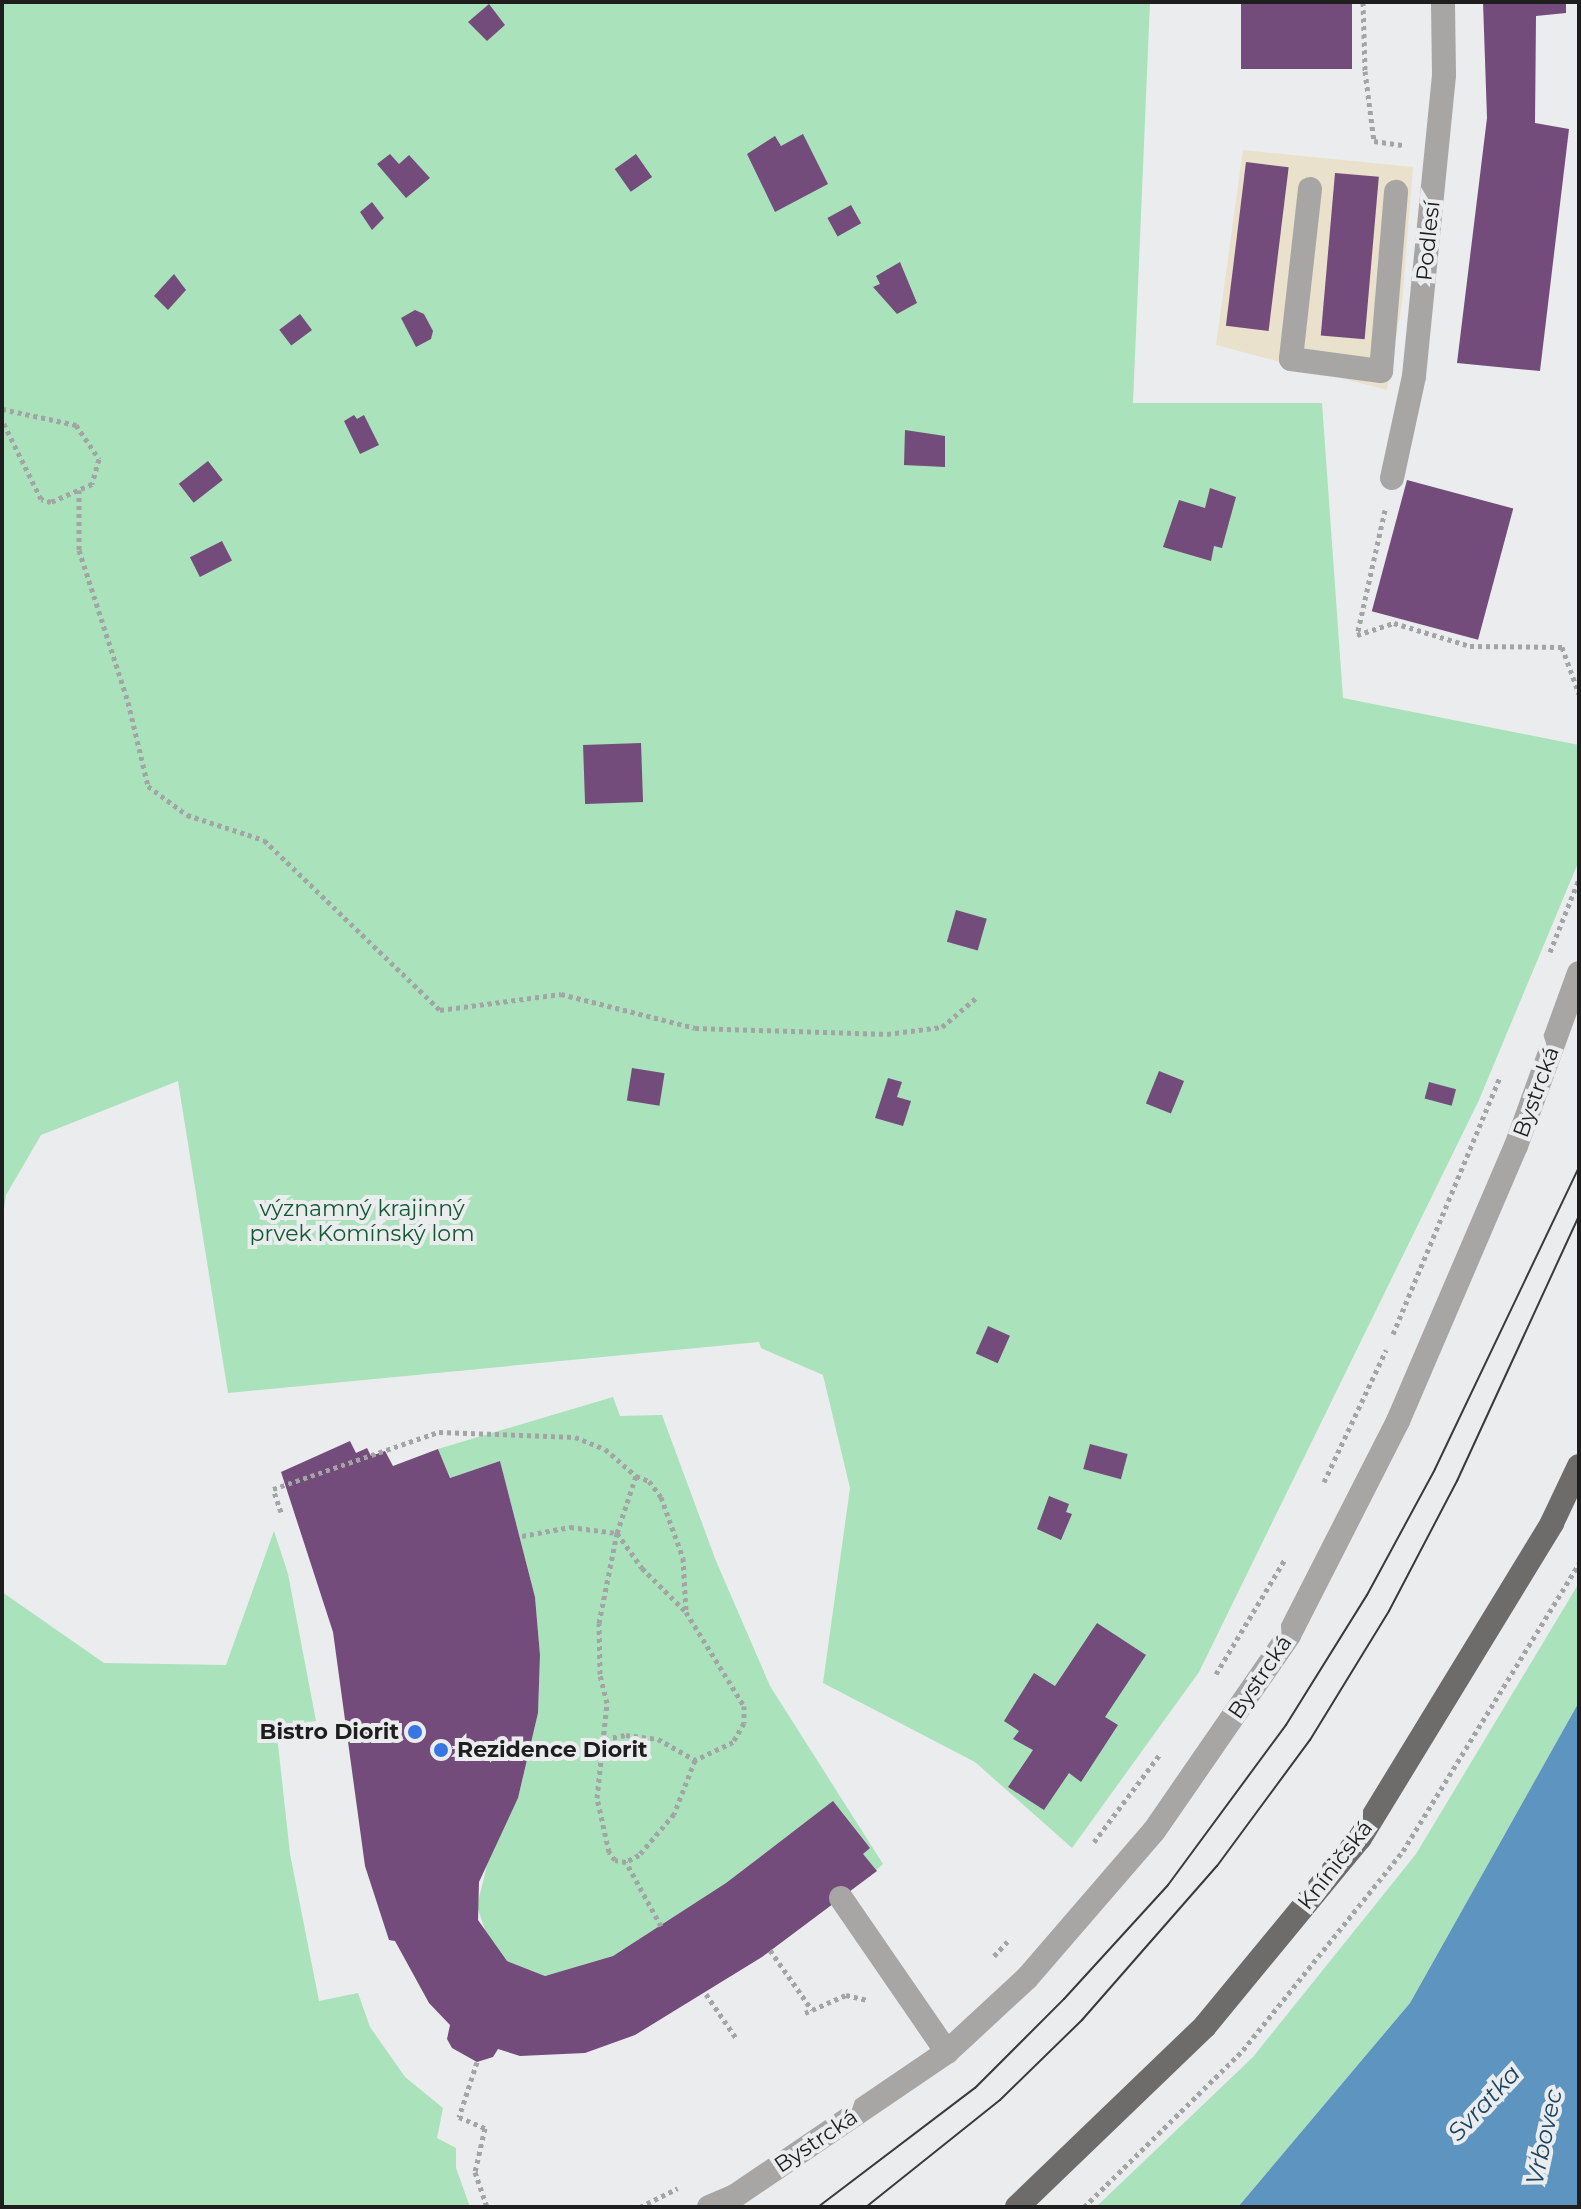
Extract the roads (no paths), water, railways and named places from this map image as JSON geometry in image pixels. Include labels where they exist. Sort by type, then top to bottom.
[{"type":"main road","name":"Kníničská","points":[[1017,2207],[1205,2026],[1360,1838],[1552,1523],[1579,1466]]},
{"type":"street","name":"Podlesí","points":[[1392,478],[1414,376],[1444,75],[1443,2]]},
{"type":"street","points":[[1310,189],[1291,359],[1414,376]]},
{"type":"street","points":[[1381,371],[1396,192]]},
{"type":"street","name":"Bystrcká","points":[[709,2207],[735,2196],[947,2052],[1027,1978],[1154,1831],[1289,1635],[1398,1421],[1516,1146],[1579,973]]},
{"type":"street","points":[[841,1898],[947,2052]]},
{"type":"water","points":[[1579,1702],[1579,2207],[1238,2207],[1410,2003]]},
{"type":"tram line","points":[[818,2207],[975,2088],[1064,1999],[1168,1885],[1286,1725],[1367,1595],[1435,1469],[1579,1167]]},
{"type":"tram line","points":[[866,2207],[1000,2100],[1082,2020],[1217,1866],[1310,1740],[1389,1611],[1457,1481],[1579,1216]]},
{"type":"place","name":"Bistro Diorit","points":[[415,1732]]},
{"type":"place","name":"Rezidence Diorit","points":[[441,1750]]},
{"type":"park label","name":"významný krajinný prvek Komínský lom","points":[[362,1220]]},
{"type":"water label","name":"Svratka","points":[[1484,2103]]},
{"type":"water label","name":"Vrbovec","points":[[1544,2137]]}]
